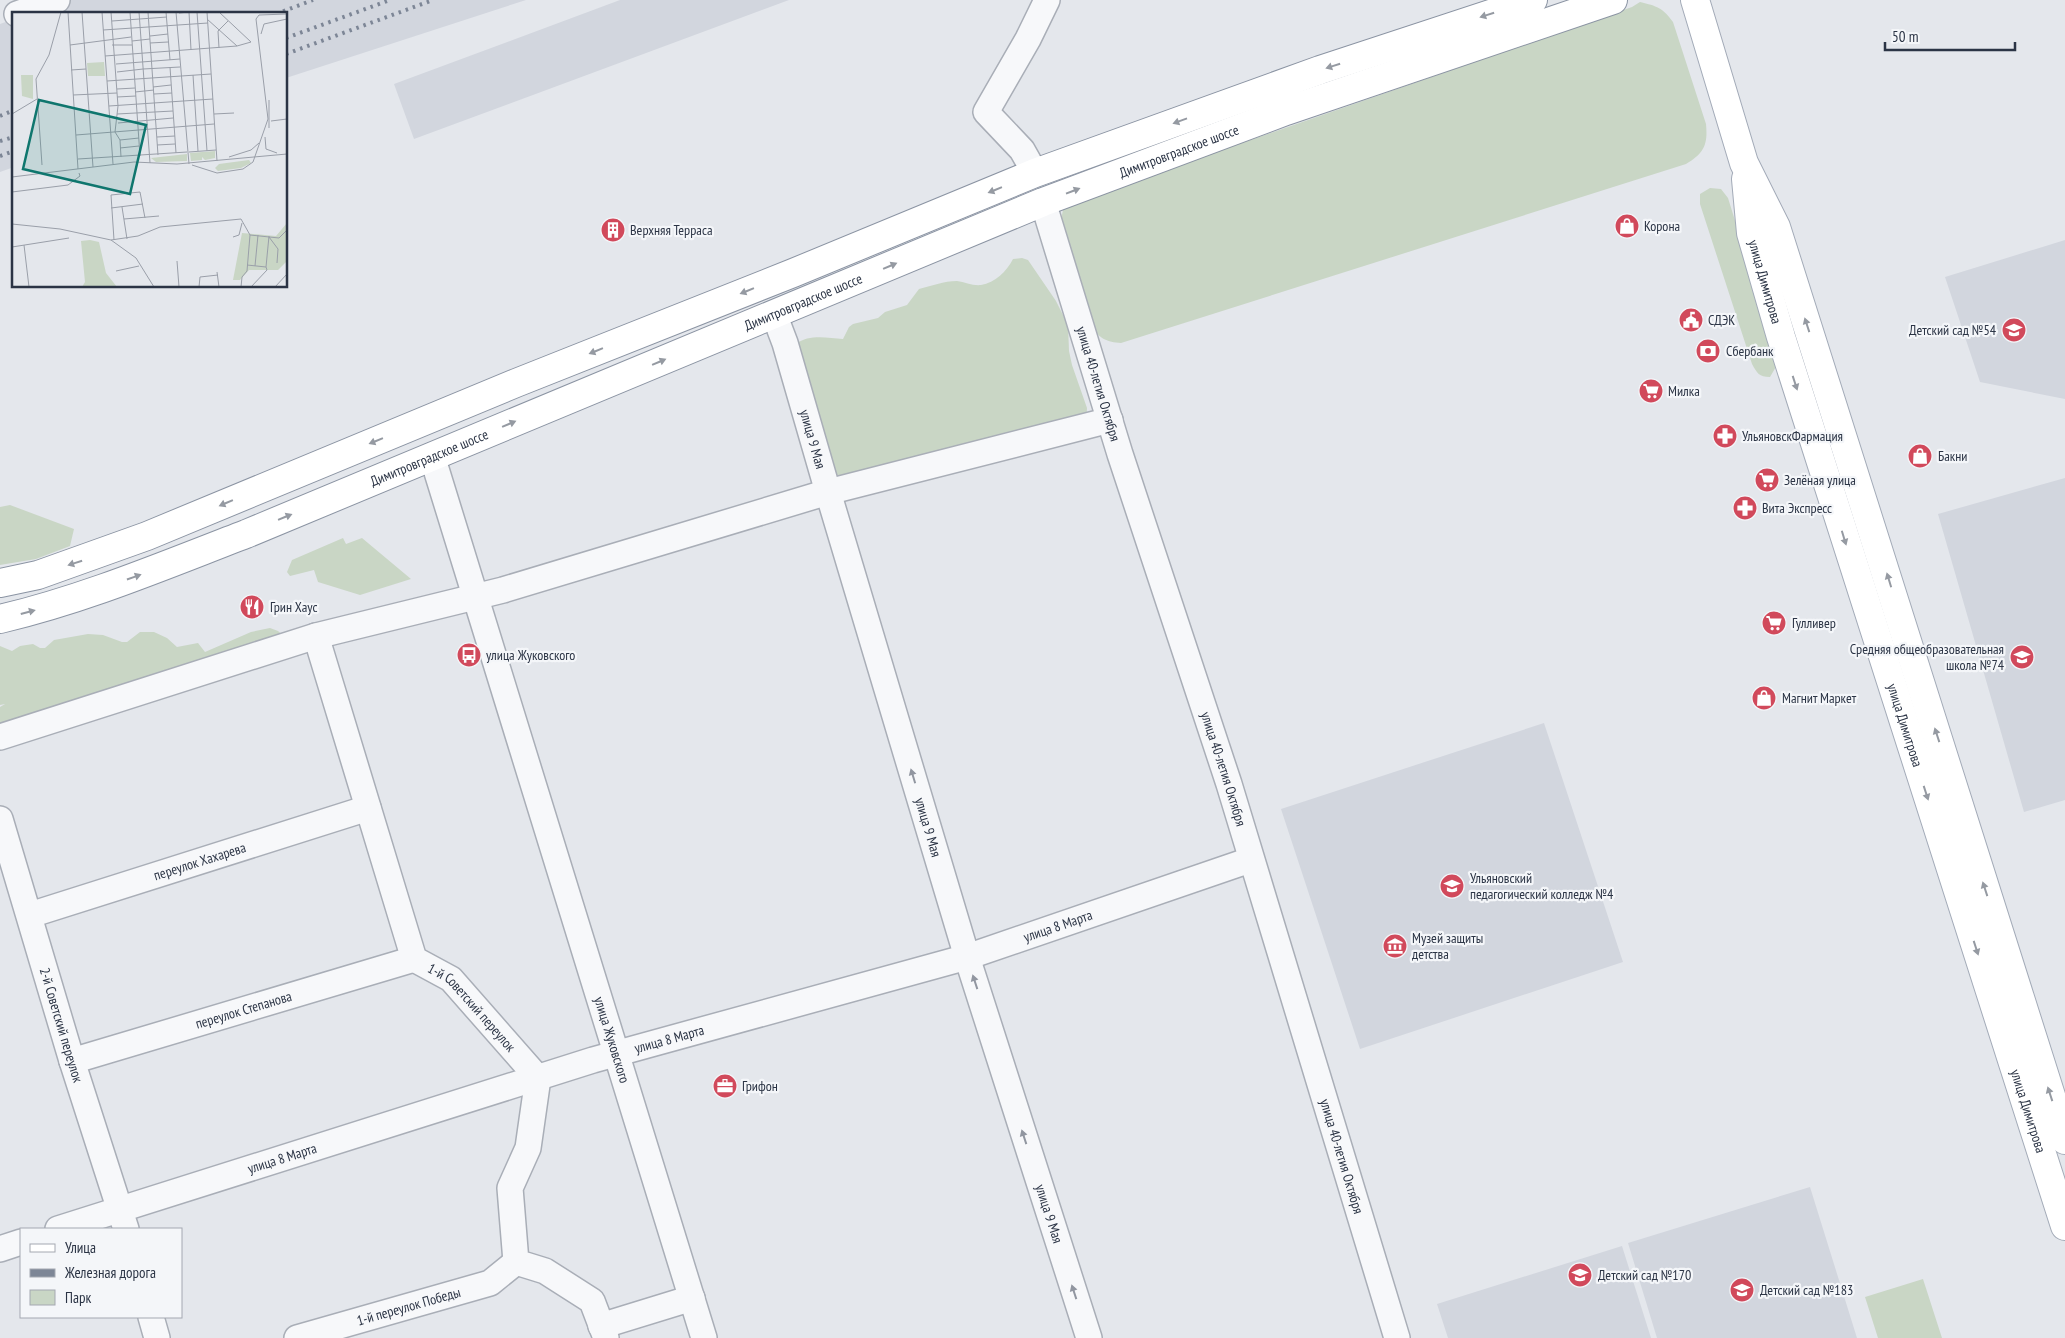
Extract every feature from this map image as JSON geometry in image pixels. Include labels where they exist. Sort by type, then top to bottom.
[{"type":"main road","name":"Димитровградское шоссе","points":[[0,583],[38,575],[147,536],[516,383],[802,269],[1035,173],[1320,70],[1533,0]]},
{"type":"main road","name":"Димитровградское шоссе","points":[[0,619],[55,604],[149,572],[1043,202],[1286,111],[1613,0]]},
{"type":"main road","name":"улица Димитрова","points":[[1695,0],[1744,163],[1776,227],[2065,1140]]},
{"type":"main road","name":"улица Димитрова","points":[[1744,163],[1751,233],[1772,309],[2065,1226]]},
{"type":"main road","points":[[421,423],[432,456]]},
{"type":"main road","points":[[1946,856],[1972,848]]},
{"type":"street","points":[[21,12],[57,0]]},
{"type":"street","points":[[1035,173],[1022,150],[986,112],[1028,39],[1047,0]]},
{"type":"street","points":[[0,20],[12,15]]},
{"type":"street","name":"улица 40-летия Октября","points":[[1043,202],[1110,420],[1228,784],[1397,1338]]},
{"type":"street","name":"улица 9 Мая","points":[[774,314],[785,343],[967,957],[1089,1338]]},
{"type":"street","points":[[0,737],[316,636],[475,597],[828,492],[1110,420]]},
{"type":"street","name":"улица Жуковского","points":[[432,456],[704,1338]]},
{"type":"street","name":"1-й Советский переулок","points":[[316,636],[414,959],[451,979],[538,1078]]},
{"type":"street","name":"переулок Хахарева","points":[[30,915],[368,808]]},
{"type":"street","name":"2-й Советский переулок","points":[[0,819],[72,1061],[123,1219]]},
{"type":"street","name":"улица 8 Марта","points":[[64,1228],[123,1219],[538,1078],[616,1054],[967,957],[1250,860]]},
{"type":"street","name":"переулок Степанова","points":[[72,1061],[414,959]]},
{"type":"street","points":[[538,1078],[528,1148],[510,1188],[516,1262],[545,1271],[592,1301],[604,1332],[692,1298]]},
{"type":"street","points":[[0,1249],[20,1242]]},
{"type":"street","name":"1-й переулок Победы","points":[[297,1338],[490,1283],[516,1262]]},
{"type":"street","points":[[151,1318],[157,1338]]},
{"type":"shaded area","points":[[65,0],[526,0],[288,77],[288,12],[32,12]]},
{"type":"shaded area","points":[[620,0],[789,0],[414,139],[394,84]]},
{"type":"shaded area","points":[[12,20],[12,168],[0,172],[0,24]]},
{"type":"shaded area","name":"Детский сад №54","points":[[2065,240],[2065,399],[1980,382],[1945,277]]},
{"type":"shaded area","name":"Средняя общеобразовательная школа №74","points":[[2065,478],[2065,800],[2024,812],[1938,514]]},
{"type":"shaded area","name":"Ульяновский педагогический колледж №4","points":[[1544,723],[1623,962],[1360,1049],[1281,809]]},
{"type":"shaded area","name":"Детский сад №183","points":[[1810,1187],[1857,1338],[1657,1338],[1628,1243]]},
{"type":"shaded area","name":"Детский сад №170","points":[[1622,1246],[1651,1338],[1448,1338],[1437,1304]]},
{"type":"green space","points":[[1640,2],[1659,8],[1673,22],[1706,124],[1704,148],[1686,164],[1121,343],[1104,339],[1092,326],[1061,220],[1063,210],[1073,202],[1632,7]]},
{"type":"green space","points":[[1710,188],[1721,189],[1728,198],[1777,356],[1777,365],[1770,377],[1759,374],[1752,364],[1700,204],[1700,194]]},
{"type":"green space","points":[[1022,258],[1028,260],[1056,301],[1068,325],[1069,351],[1072,365],[1087,408],[1086,426],[848,485],[826,464],[796,344],[812,338],[843,339],[849,327],[853,324],[878,318],[885,312],[907,305],[919,289],[952,281],[975,285],[986,284],[1000,276],[1013,259]]},
{"type":"green space","points":[[10,505],[74,529],[70,546],[36,559],[0,565],[0,507]]},
{"type":"green space","points":[[343,538],[346,544],[362,538],[411,579],[360,595],[318,582],[314,570],[290,576],[287,572],[292,560]]},
{"type":"green space","points":[[270,628],[278,631],[285,637],[0,737],[0,707],[5,704],[0,705],[0,646],[12,651],[20,646],[33,644],[40,648],[45,648],[54,640],[88,634],[103,635],[127,642],[140,632],[154,632],[167,638],[177,647],[198,643],[205,652],[251,632]]},
{"type":"green space","points":[[1923,1279],[1942,1338],[1878,1338],[1865,1297]]},
{"type":"railway","points":[[281,12],[313,0]]},
{"type":"railway","points":[[288,37],[390,0]]},
{"type":"railway","points":[[288,53],[433,0]]},
{"type":"railway","points":[[0,116],[12,111]]},
{"type":"railway","points":[[0,141],[12,138]]},
{"type":"railway","points":[[0,156],[12,152]]},
{"type":"place","name":"Корона","points":[[1627,226]]},
{"type":"place","name":"Верхняя Терраса","points":[[613,230]]},
{"type":"place","name":"СДЭК","points":[[1691,320]]},
{"type":"place","name":"Детский сад №54","points":[[2014,330]]},
{"type":"place","name":"Сбербанк","points":[[1708,351]]},
{"type":"place","name":"Милка","points":[[1651,391]]},
{"type":"place","name":"УльяновскФармация","points":[[1725,436]]},
{"type":"place","name":"Бакни","points":[[1920,456]]},
{"type":"place","name":"Зелёная улица","points":[[1767,480]]},
{"type":"place","name":"Вита Экспресс","points":[[1745,508]]},
{"type":"place","name":"Грин Хаус","points":[[252,607]]},
{"type":"place","name":"Гулливер","points":[[1774,623]]},
{"type":"place","name":"улица Жуковского","points":[[469,655]]},
{"type":"place","name":"Средняя общеобразовательная школа №74","points":[[2022,657]]},
{"type":"place","name":"Магнит Маркет","points":[[1764,698]]},
{"type":"place","name":"Ульяновский педагогический колледж №4","points":[[1452,886]]},
{"type":"place","name":"Музей защиты детства","points":[[1395,946]]},
{"type":"place","name":"Грифон","points":[[725,1086]]},
{"type":"place","name":"Детский сад №170","points":[[1580,1275]]},
{"type":"place","name":"Детский сад №183","points":[[1742,1290]]}]
